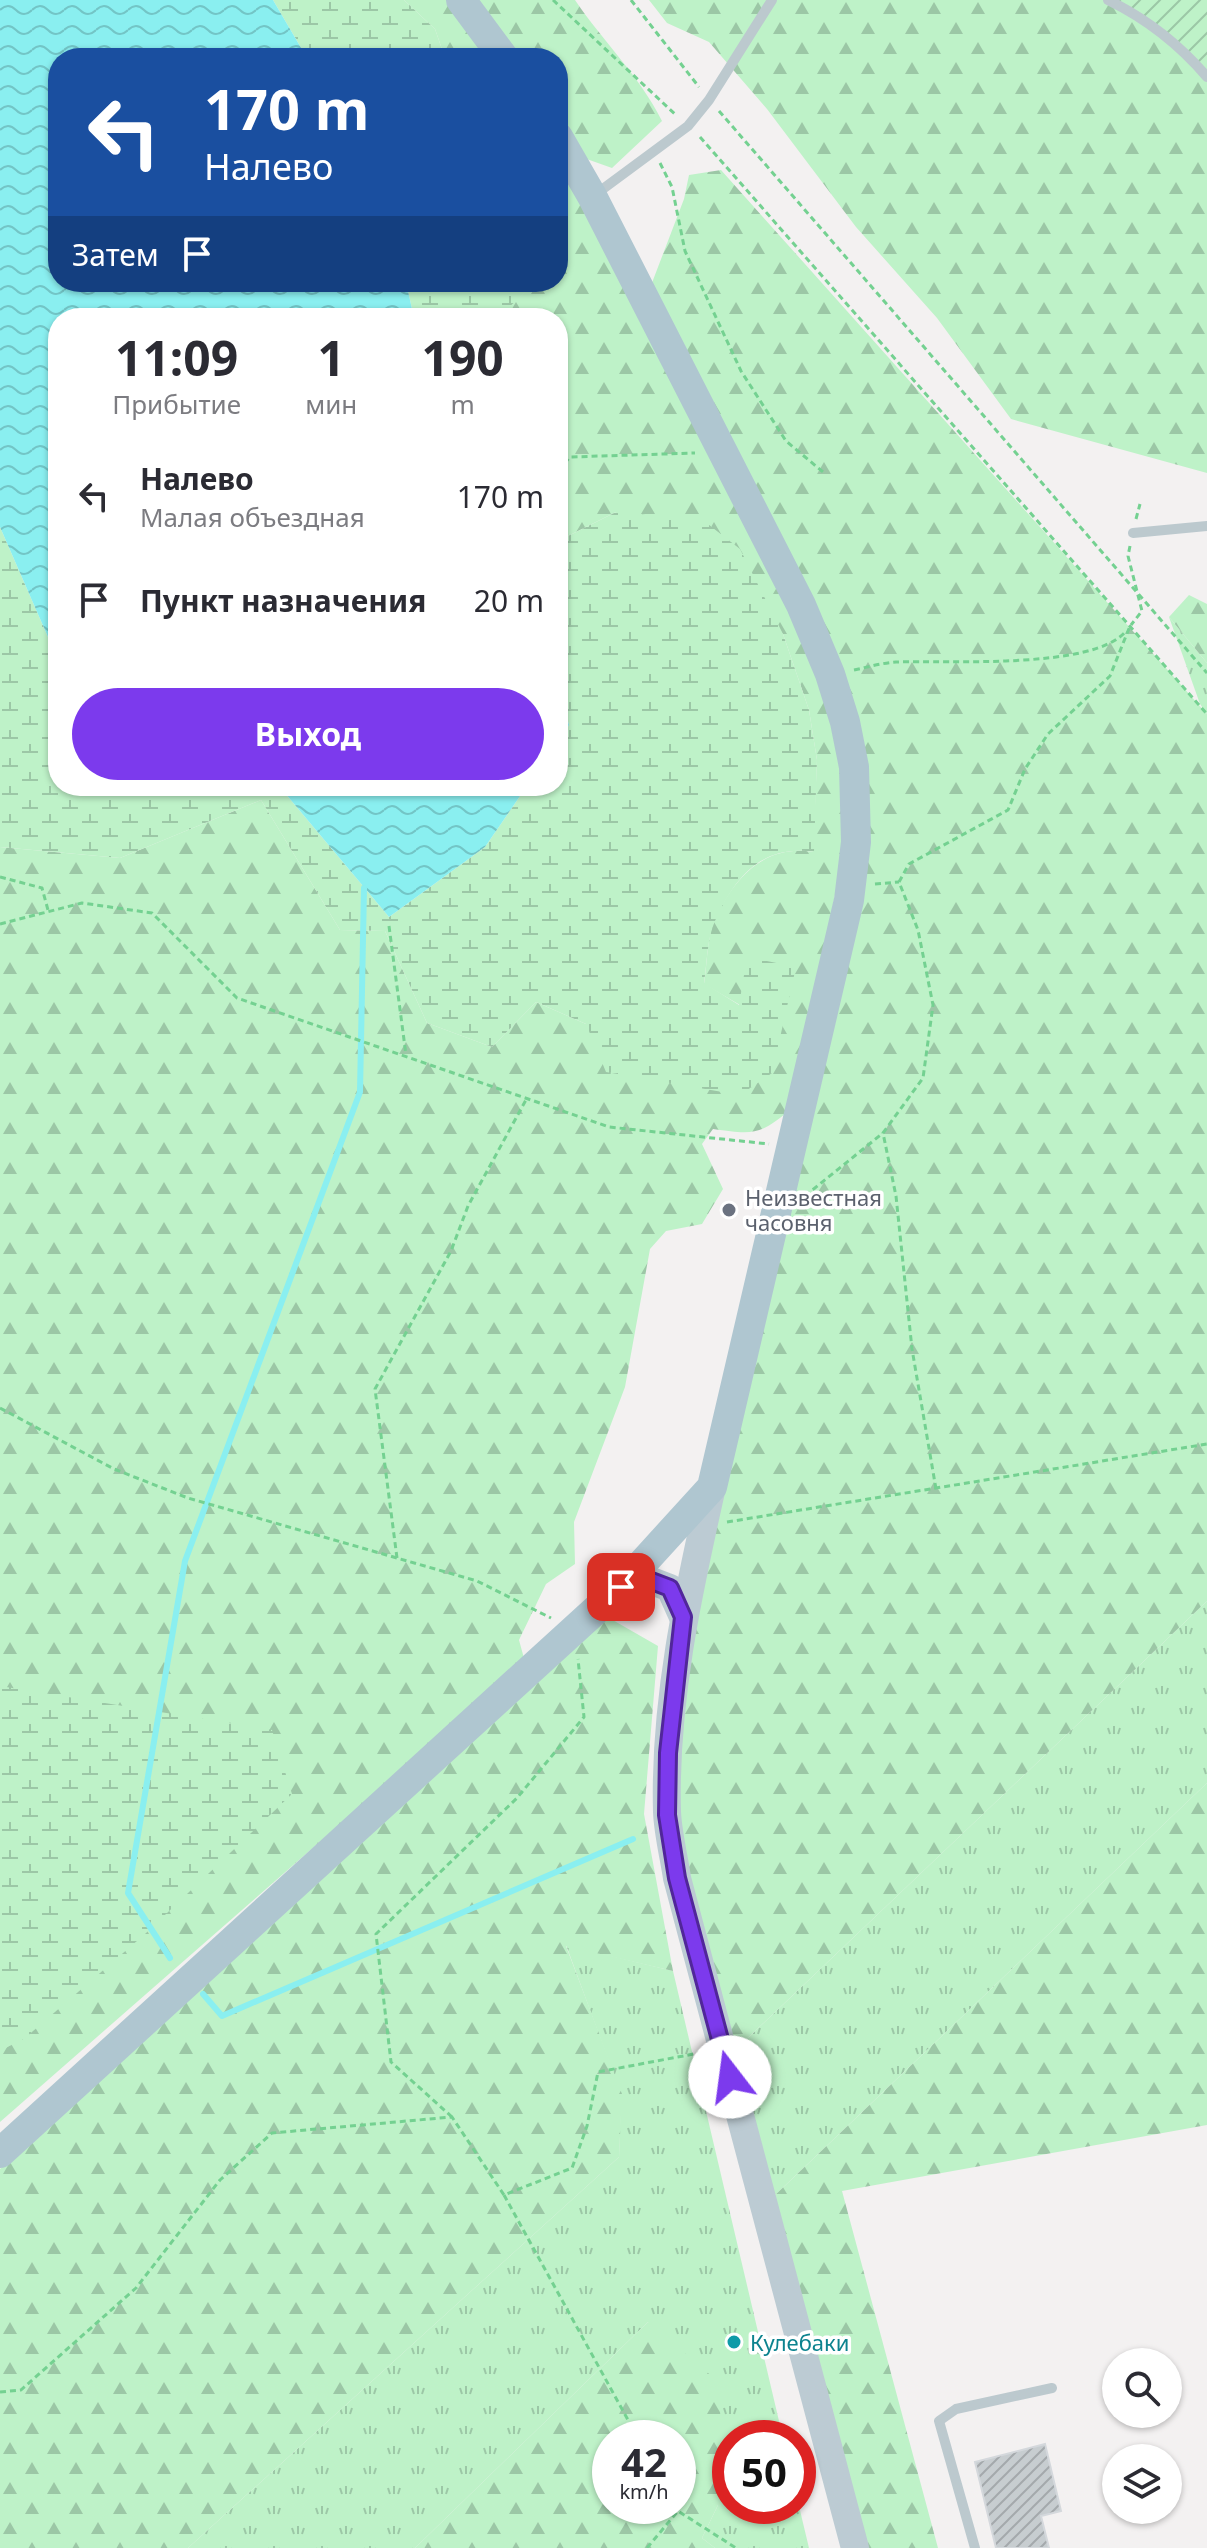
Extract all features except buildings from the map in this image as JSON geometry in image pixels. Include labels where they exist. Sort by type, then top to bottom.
[{"type":"main road","points":[[461,0],[497,48]]},
{"type":"main road","points":[[568,154],[801,605],[830,674],[845,722],[854,767],[856,842],[849,900],[683,1617],[668,1753],[667,1815],[677,1878],[855,2548]]},
{"type":"main road","points":[[0,2153],[621,1587],[712,1487]]},
{"type":"main road","points":[[621,1587],[649,1580],[670,1588],[683,1617]]},
{"type":"lane","points":[[592,196],[688,126],[709,100],[772,0]]},
{"type":"lane","points":[[1108,0],[1142,16],[1202,63],[1207,77]]},
{"type":"lane","points":[[1133,533],[1207,526]]},
{"type":"lane","points":[[975,2548],[939,2421],[956,2409],[1052,2388]]},
{"type":"path","points":[[553,0],[688,126],[1207,714]]},
{"type":"path","points":[[631,0],[709,100],[1207,673]]},
{"type":"path","points":[[655,152],[672,187],[685,251],[741,371],[786,441],[823,472]]},
{"type":"path","points":[[568,459],[723,452]]},
{"type":"path","points":[[830,674],[894,662],[956,662],[1094,652],[1119,639],[1142,611],[1128,556],[1140,504]]},
{"type":"path","points":[[775,1221],[883,1133],[923,1078],[933,1005],[918,930],[899,882],[909,864],[1008,810],[1025,769],[1048,734],[1110,676],[1130,626]]},
{"type":"path","points":[[0,877],[42,888],[48,910]]},
{"type":"path","points":[[0,924],[82,903],[152,913],[237,998],[609,1127],[792,1146]]},
{"type":"path","points":[[389,926],[406,1055]]},
{"type":"path","points":[[397,1558],[375,1389],[451,1251],[468,1206],[527,1098]]},
{"type":"path","points":[[883,1133],[896,1196],[912,1349],[936,1489]]},
{"type":"path","points":[[0,1408],[114,1469],[188,1498],[477,1581],[575,1629],[584,1717],[517,1798],[376,1934],[391,2062],[452,2117],[504,2195],[628,2420]]},
{"type":"path","points":[[703,1525],[1207,1444]]},
{"type":"path","points":[[504,2195],[572,2168],[587,2126],[598,2072],[722,2048]]},
{"type":"path","points":[[0,2392],[21,2390],[136,2288],[220,2180],[272,2133],[452,2117]]},
{"type":"path","points":[[696,2522],[736,2548]]},
{"type":"path","points":[[647,2548],[667,2524]]},
{"type":"green space","points":[[273,0],[404,0],[435,29],[442,48],[301,48]]},
{"type":"green space","points":[[404,0],[450,0],[486,48],[442,48],[435,29]]},
{"type":"green space","points":[[471,0],[575,0],[643,89],[662,121],[612,168],[581,157],[568,137],[568,48],[507,48]]},
{"type":"green space","points":[[649,0],[1108,0],[1142,16],[1207,77],[1207,473],[1011,419],[937,318],[856,227],[767,109],[709,42],[667,23]]},
{"type":"green space","points":[[1108,0],[1207,0],[1207,77],[1190,57]]},
{"type":"green space","points":[[721,170],[1207,714],[1207,1601],[732,2053],[684,1873],[676,1812],[690,1641],[862,766],[650,288],[684,199],[689,175]]},
{"type":"green space","points":[[568,174],[793,608],[837,728],[846,839],[793,1107],[757,1131],[713,1129],[702,1144],[723,1189],[702,1224],[666,1231],[650,1249],[625,1387],[574,1522],[575,1564],[546,1584],[519,1640],[525,1662],[0,2122],[0,847],[120,858],[261,800],[340,930],[385,931],[427,1023],[492,1047],[536,1002],[586,1024],[740,1005],[704,984],[714,921],[731,891],[753,867],[780,853],[813,852],[817,760],[809,710],[783,634],[616,512],[568,536],[568,308],[506,308],[525,292],[568,292]]},
{"type":"green space","points":[[408,292],[526,292],[508,308],[412,308]]},
{"type":"green space","points":[[616,512],[704,521],[740,549],[783,634],[809,710],[817,760],[814,852],[779,853],[752,867],[723,905],[709,943],[704,983],[739,1005],[747,957],[796,967],[772,1073],[740,1095],[606,1072],[586,1024],[536,1002],[492,1047],[427,1023],[385,931],[340,930],[261,800],[120,858],[0,847],[0,527],[48,637],[48,796],[287,796],[389,917],[485,847],[520,796],[568,796],[568,536]]},
{"type":"green space","points":[[1189,595],[1207,604],[1207,663],[1169,617]]},
{"type":"green space","points":[[1169,617],[1207,663],[1207,714],[1200,704]]},
{"type":"green space","points":[[1207,1601],[1207,1783],[772,2198],[732,2053]]},
{"type":"green space","points":[[604,1615],[658,1646],[644,1814],[673,1971],[566,1946],[622,2094],[619,2157],[188,2548],[0,2548],[0,2169]]},
{"type":"green space","points":[[0,1686],[272,1730],[292,1794],[145,1934],[25,2038],[0,2051]]},
{"type":"green space","points":[[1207,1783],[1207,2125],[842,2191],[938,2548],[866,2548],[772,2198]]},
{"type":"green space","points":[[566,1945],[673,1971],[779,2420],[712,2420],[712,2489],[696,2447],[696,2420],[685,2420],[648,2322],[415,2548],[188,2548],[619,2157],[621,2094]]},
{"type":"green space","points":[[648,2322],[721,2384],[720,2420],[712,2420],[712,2517],[702,2538],[715,2548],[415,2548]]},
{"type":"green space","points":[[712,2517],[712,2524],[803,2524],[809,2548],[715,2548],[702,2538]]},
{"type":"water","points":[[0,0],[273,0],[301,48],[48,48],[48,292],[408,292],[412,308],[48,308],[48,637],[0,527]]},
{"type":"water","points":[[287,796],[520,796],[485,847],[389,917]]},
{"type":"waterway","points":[[170,1958],[128,1893],[185,1561],[360,1092],[364,888]]},
{"type":"waterway","points":[[203,1994],[222,2016],[633,1839]]},
{"type":"place","name":"Неизвестная часовня","points":[[729,1210]]},
{"type":"place","name":"Кулебаки","points":[[734,2342]]},
{"type":"route","points":[[621,1587],[649,1580],[670,1588],[683,1617],[668,1753],[667,1815],[677,1878],[730,2077]]}]
